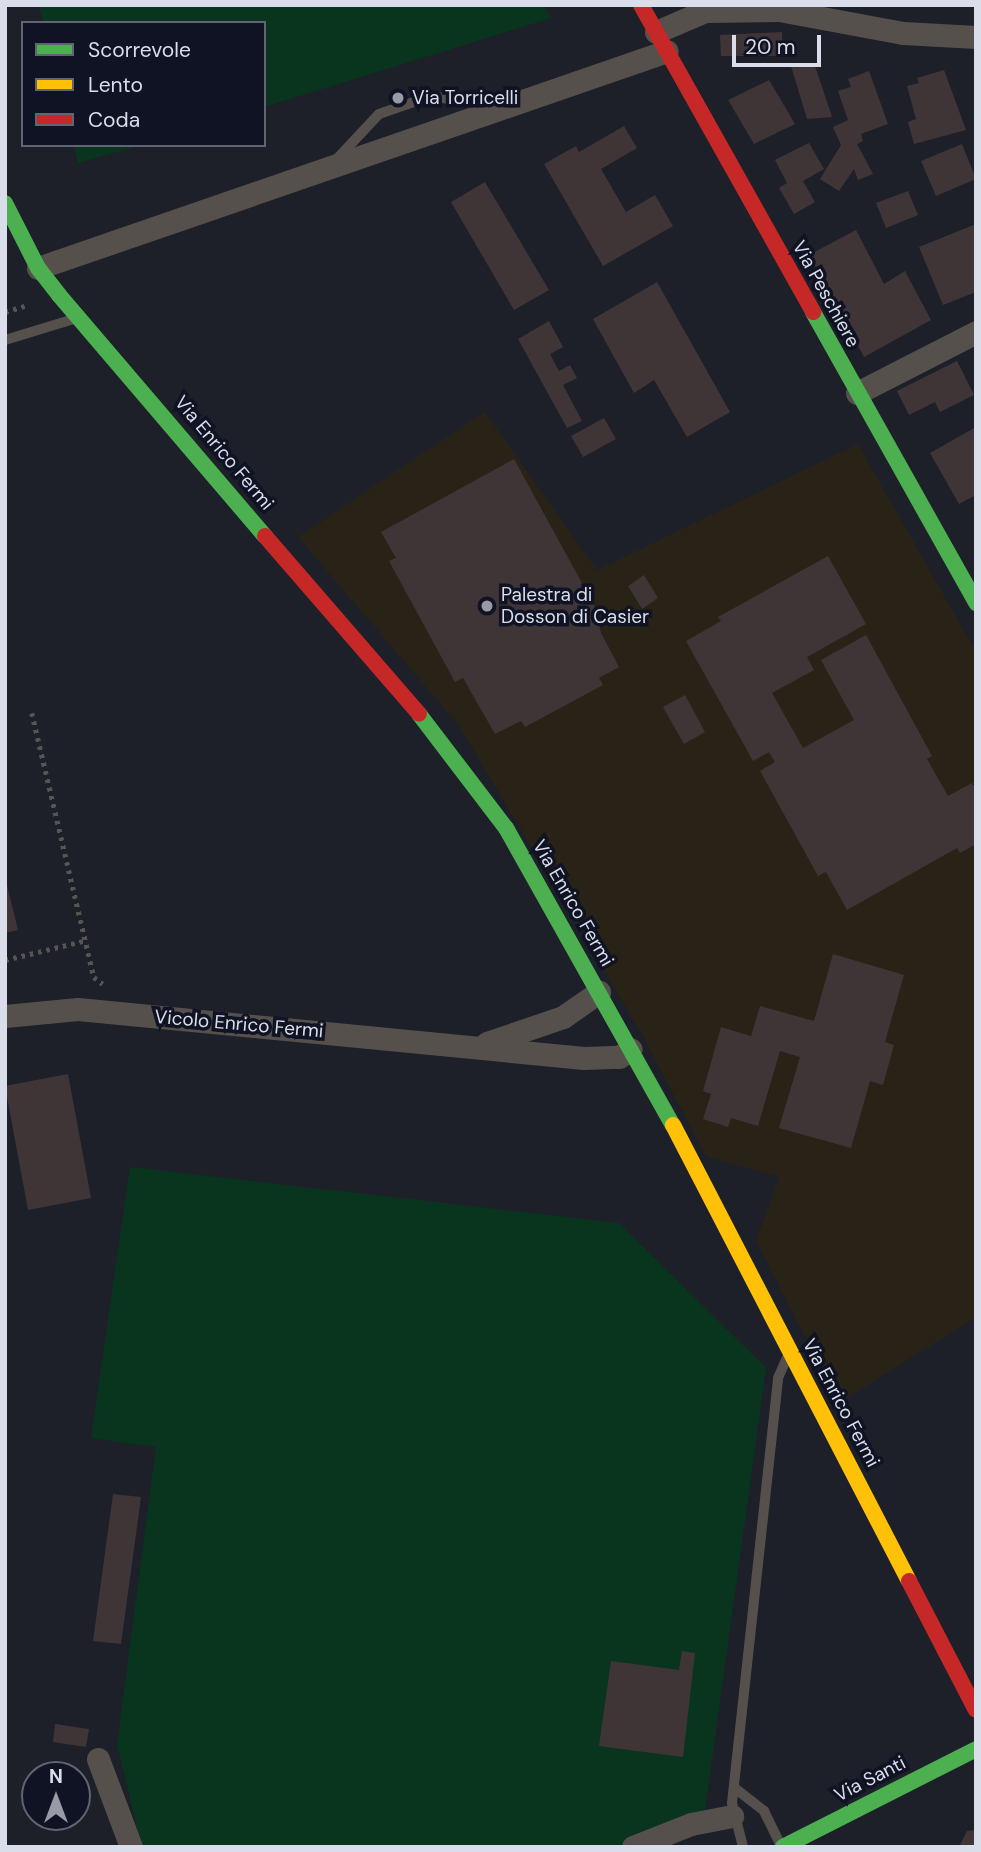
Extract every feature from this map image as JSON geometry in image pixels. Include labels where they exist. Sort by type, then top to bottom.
[{"type":"street","name":"Via Peschiere","points":[[641,5],[976,603]]},
{"type":"street","points":[[38,268],[502,108],[661,42],[705,12],[779,10],[903,33],[976,37]]},
{"type":"street","name":"Via Enrico Fermi","points":[[5,203],[38,268],[450,751],[506,828],[660,1100],[976,1710]]},
{"type":"street","points":[[857,393],[976,332]]},
{"type":"street","name":"Vicolo Enrico Fermi","points":[[474,1047],[563,1017],[599,992]]},
{"type":"street","name":"Vicolo Enrico Fermi","points":[[5,1016],[78,1009],[584,1058],[619,1057],[631,1049]]},
{"type":"street","name":"Via Santi","points":[[783,1847],[976,1749]]},
{"type":"street","points":[[98,1759],[131,1847]]},
{"type":"street","points":[[633,1847],[691,1824],[732,1816]]},
{"type":"lane","points":[[328,168],[379,114],[431,96],[502,108]]},
{"type":"lane","points":[[5,340],[80,317]]},
{"type":"lane","points":[[743,1847],[732,1816],[778,1378],[790,1351]]},
{"type":"lane","points":[[736,1789],[764,1811],[783,1847]]},
{"type":"path","points":[[32,713],[94,977],[117,985]]},
{"type":"path","points":[[5,960],[87,940]]},
{"type":"shaded area","points":[[485,412],[597,570],[858,444],[976,652],[976,1317],[839,1403],[756,1241],[779,1177],[706,1156],[640,1031],[460,727],[298,537]]},
{"type":"green space","points":[[39,5],[544,5],[551,18],[266,106],[266,21],[43,21]]},
{"type":"green space","points":[[74,147],[135,147],[78,163]]},
{"type":"green space","points":[[130,1167],[619,1223],[766,1368],[705,1810],[624,1847],[142,1847],[117,1745],[156,1447],[91,1438]]},
{"type":"building","points":[[782,32],[783,56],[721,56],[720,35]]},
{"type":"building","points":[[791,66],[815,66],[832,117],[807,119]]},
{"type":"building","points":[[944,70],[966,130],[914,144],[908,122],[916,119],[907,86],[919,83],[917,78]]},
{"type":"building","points":[[869,71],[888,124],[861,134],[863,141],[857,144],[873,174],[858,180],[854,169],[839,191],[820,179],[841,145],[833,127],[848,120],[838,91],[851,87],[848,79]]},
{"type":"building","points":[[769,80],[795,124],[754,144],[728,100]]},
{"type":"building","points":[[624,126],[637,148],[601,169],[626,212],[655,195],[673,226],[603,266],[544,164],[576,146],[579,152]]},
{"type":"building","points":[[809,143],[824,169],[803,181],[815,202],[794,214],[779,188],[787,183],[775,160]]},
{"type":"building","points":[[962,144],[976,179],[936,196],[921,161]]},
{"type":"building","points":[[485,182],[549,290],[514,310],[451,202]]},
{"type":"building","points":[[908,191],[918,215],[886,228],[876,203]]},
{"type":"building","points":[[976,224],[976,292],[943,305],[919,247]]},
{"type":"building","points":[[856,230],[884,284],[905,271],[931,320],[864,357],[809,255]]},
{"type":"building","points":[[657,282],[730,412],[687,437],[654,380],[634,393],[593,319]]},
{"type":"building","points":[[549,321],[563,347],[550,354],[559,371],[570,365],[577,378],[563,385],[582,421],[567,428],[518,339]]},
{"type":"building","points":[[957,361],[974,395],[940,412],[935,402],[909,415],[897,391]]},
{"type":"building","points":[[604,418],[616,439],[583,457],[571,436]]},
{"type":"building","points":[[976,427],[976,495],[959,504],[930,453]]},
{"type":"building","name":"Palestra di Dosson di Casier","points":[[514,459],[594,605],[601,633],[619,667],[599,678],[603,685],[525,727],[521,721],[495,734],[463,678],[455,682],[389,561],[396,558],[381,532]]},
{"type":"building","points":[[828,556],[866,624],[807,657],[814,670],[772,693],[803,748],[854,720],[821,660],[866,635],[932,756],[927,759],[948,796],[972,783],[976,790],[976,844],[960,853],[957,848],[847,910],[826,872],[818,876],[760,771],[775,762],[769,752],[753,761],[686,641],[721,621],[718,617]]},
{"type":"building","points":[[644,575],[658,598],[642,609],[628,586]]},
{"type":"building","points":[[685,695],[705,732],[684,744],[663,707]]},
{"type":"building","points":[[5,877],[18,930],[5,933]]},
{"type":"building","points":[[833,954],[904,975],[885,1042],[894,1045],[883,1085],[870,1081],[851,1148],[779,1128],[800,1057],[780,1051],[758,1126],[731,1118],[728,1127],[703,1119],[711,1094],[703,1091],[721,1027],[751,1036],[760,1006],[814,1021]]},
{"type":"building","points":[[68,1074],[91,1198],[28,1210],[5,1086]]},
{"type":"building","points":[[113,1494],[141,1497],[121,1644],[93,1641]]},
{"type":"building","points":[[682,1651],[695,1653],[683,1757],[599,1746],[611,1661],[679,1670]]},
{"type":"building","points":[[55,1724],[89,1729],[86,1747],[53,1742]]},
{"type":"building","points":[[976,1830],[976,1847],[959,1847],[967,1831]]},
{"type":"traffic: fast","points":[[5,203],[38,268],[59,295],[265,536]]},
{"type":"traffic: fast","points":[[813,312],[976,603]]},
{"type":"traffic: fast","points":[[419,714],[506,828],[673,1125]]},
{"type":"traffic: fast","points":[[783,1847],[976,1749]]},
{"type":"traffic: slow","points":[[673,1125],[909,1581]]},
{"type":"traffic: jam","points":[[641,5],[813,312]]},
{"type":"traffic: jam","points":[[265,536],[419,714]]},
{"type":"traffic: jam","points":[[909,1581],[976,1710]]},
{"type":"place","name":"Via Torricelli","points":[[398,98]]},
{"type":"place","name":"Palestra di Dosson di Casier","points":[[487,606]]}]
